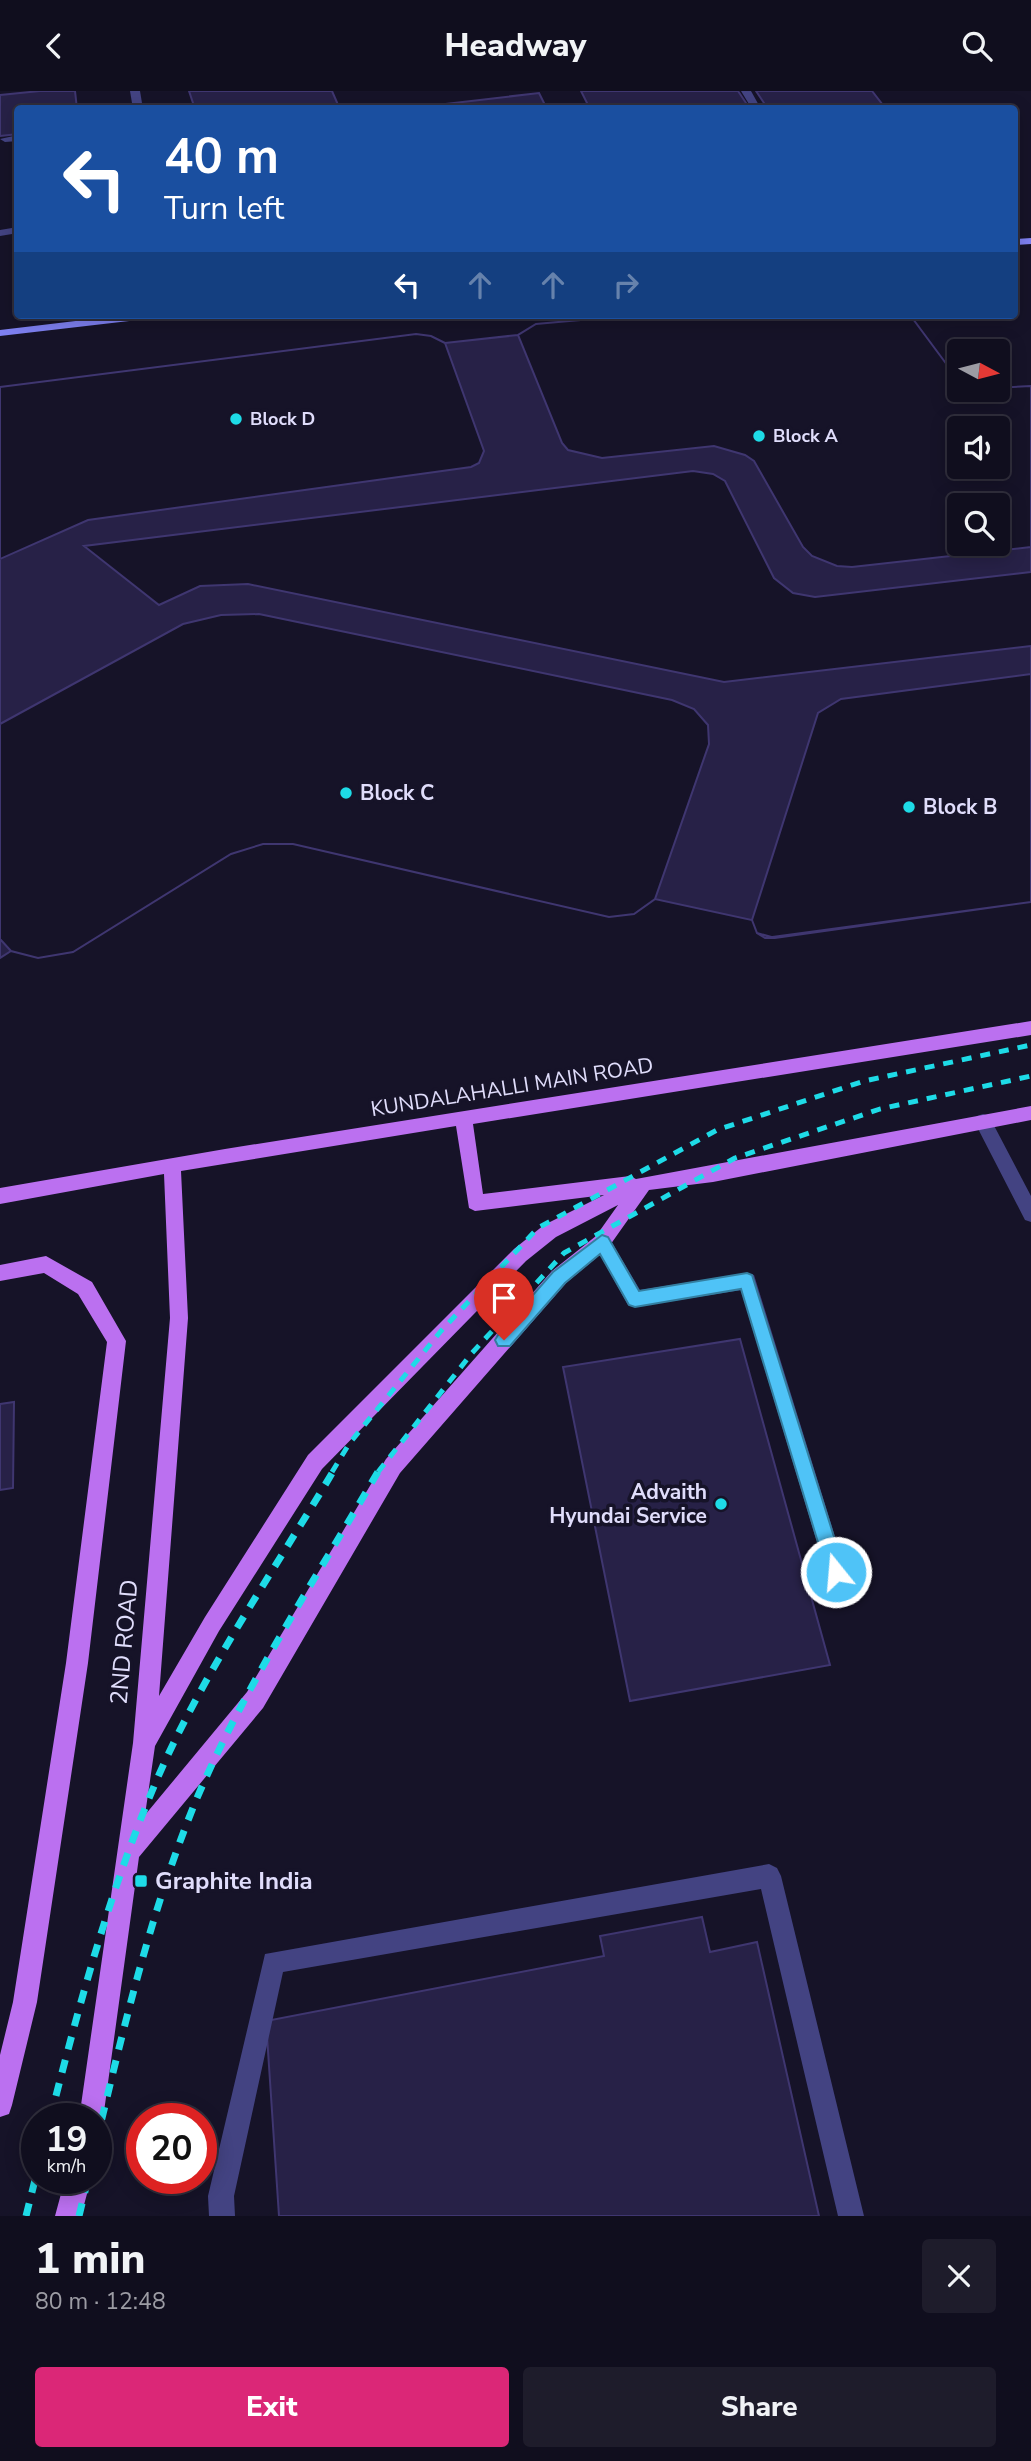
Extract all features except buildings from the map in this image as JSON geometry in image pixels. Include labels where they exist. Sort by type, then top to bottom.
[{"type":"main road","name":"KUNDALAHALLI MAIN ROAD","points":[[0,1196],[464,1118],[1031,1028]]},
{"type":"main road","points":[[464,1118],[475,1203],[713,1174],[1031,1113]]},
{"type":"main road","name":"2ND ROAD","points":[[93,2103],[144,1743],[179,1318],[172,1166]]},
{"type":"main road","points":[[128,1853],[255,1700],[393,1466],[559,1277],[602,1242],[644,1183]]},
{"type":"main road","points":[[144,1743],[212,1624],[315,1462],[520,1255],[550,1231],[644,1183]]},
{"type":"main road","name":"2ND ROAD","points":[[0,1273],[46,1264],[85,1288],[117,1341],[77,1663],[25,2002],[0,2105]]},
{"type":"main road","points":[[68,2216],[74,2194]]},
{"type":"street","points":[[5,139],[14,138]]},
{"type":"street","points":[[0,333],[121,319]]},
{"type":"street","points":[[983,1121],[1031,1214]]},
{"type":"street","points":[[602,1242],[635,1299],[747,1281],[836,1572]]},
{"type":"street","points":[[222,2216],[221,2196],[273,1962],[769,1876],[851,2216]]},
{"type":"railway","points":[[332,1472],[349,1444],[441,1331],[538,1228],[717,1130],[864,1081],[1031,1045]]},
{"type":"railway","points":[[378,1472],[472,1353],[564,1253],[735,1158],[880,1109],[1031,1076]]},
{"type":"railway","points":[[54,2103],[109,1908],[155,1784],[216,1664],[334,1470]]},
{"type":"railway","points":[[106,2103],[152,1925],[197,1798],[259,1673],[379,1470]]},
{"type":"railway","points":[[26,2216],[32,2194]]},
{"type":"railway","points":[[79,2216],[84,2194]]},
{"type":"place","name":"Block D","points":[[236,419]]},
{"type":"place","name":"Block A","points":[[759,436]]},
{"type":"place","name":"Block C","points":[[346,793]]},
{"type":"place","name":"Block B","points":[[909,807]]},
{"type":"place","name":"Advaith Hyundai Service","points":[[721,1504]]},
{"type":"place","name":"Graphite India","points":[[141,1881]]},
{"type":"route","points":[[504,1340],[559,1277],[602,1242],[635,1299],[747,1281],[836,1572]]}]
